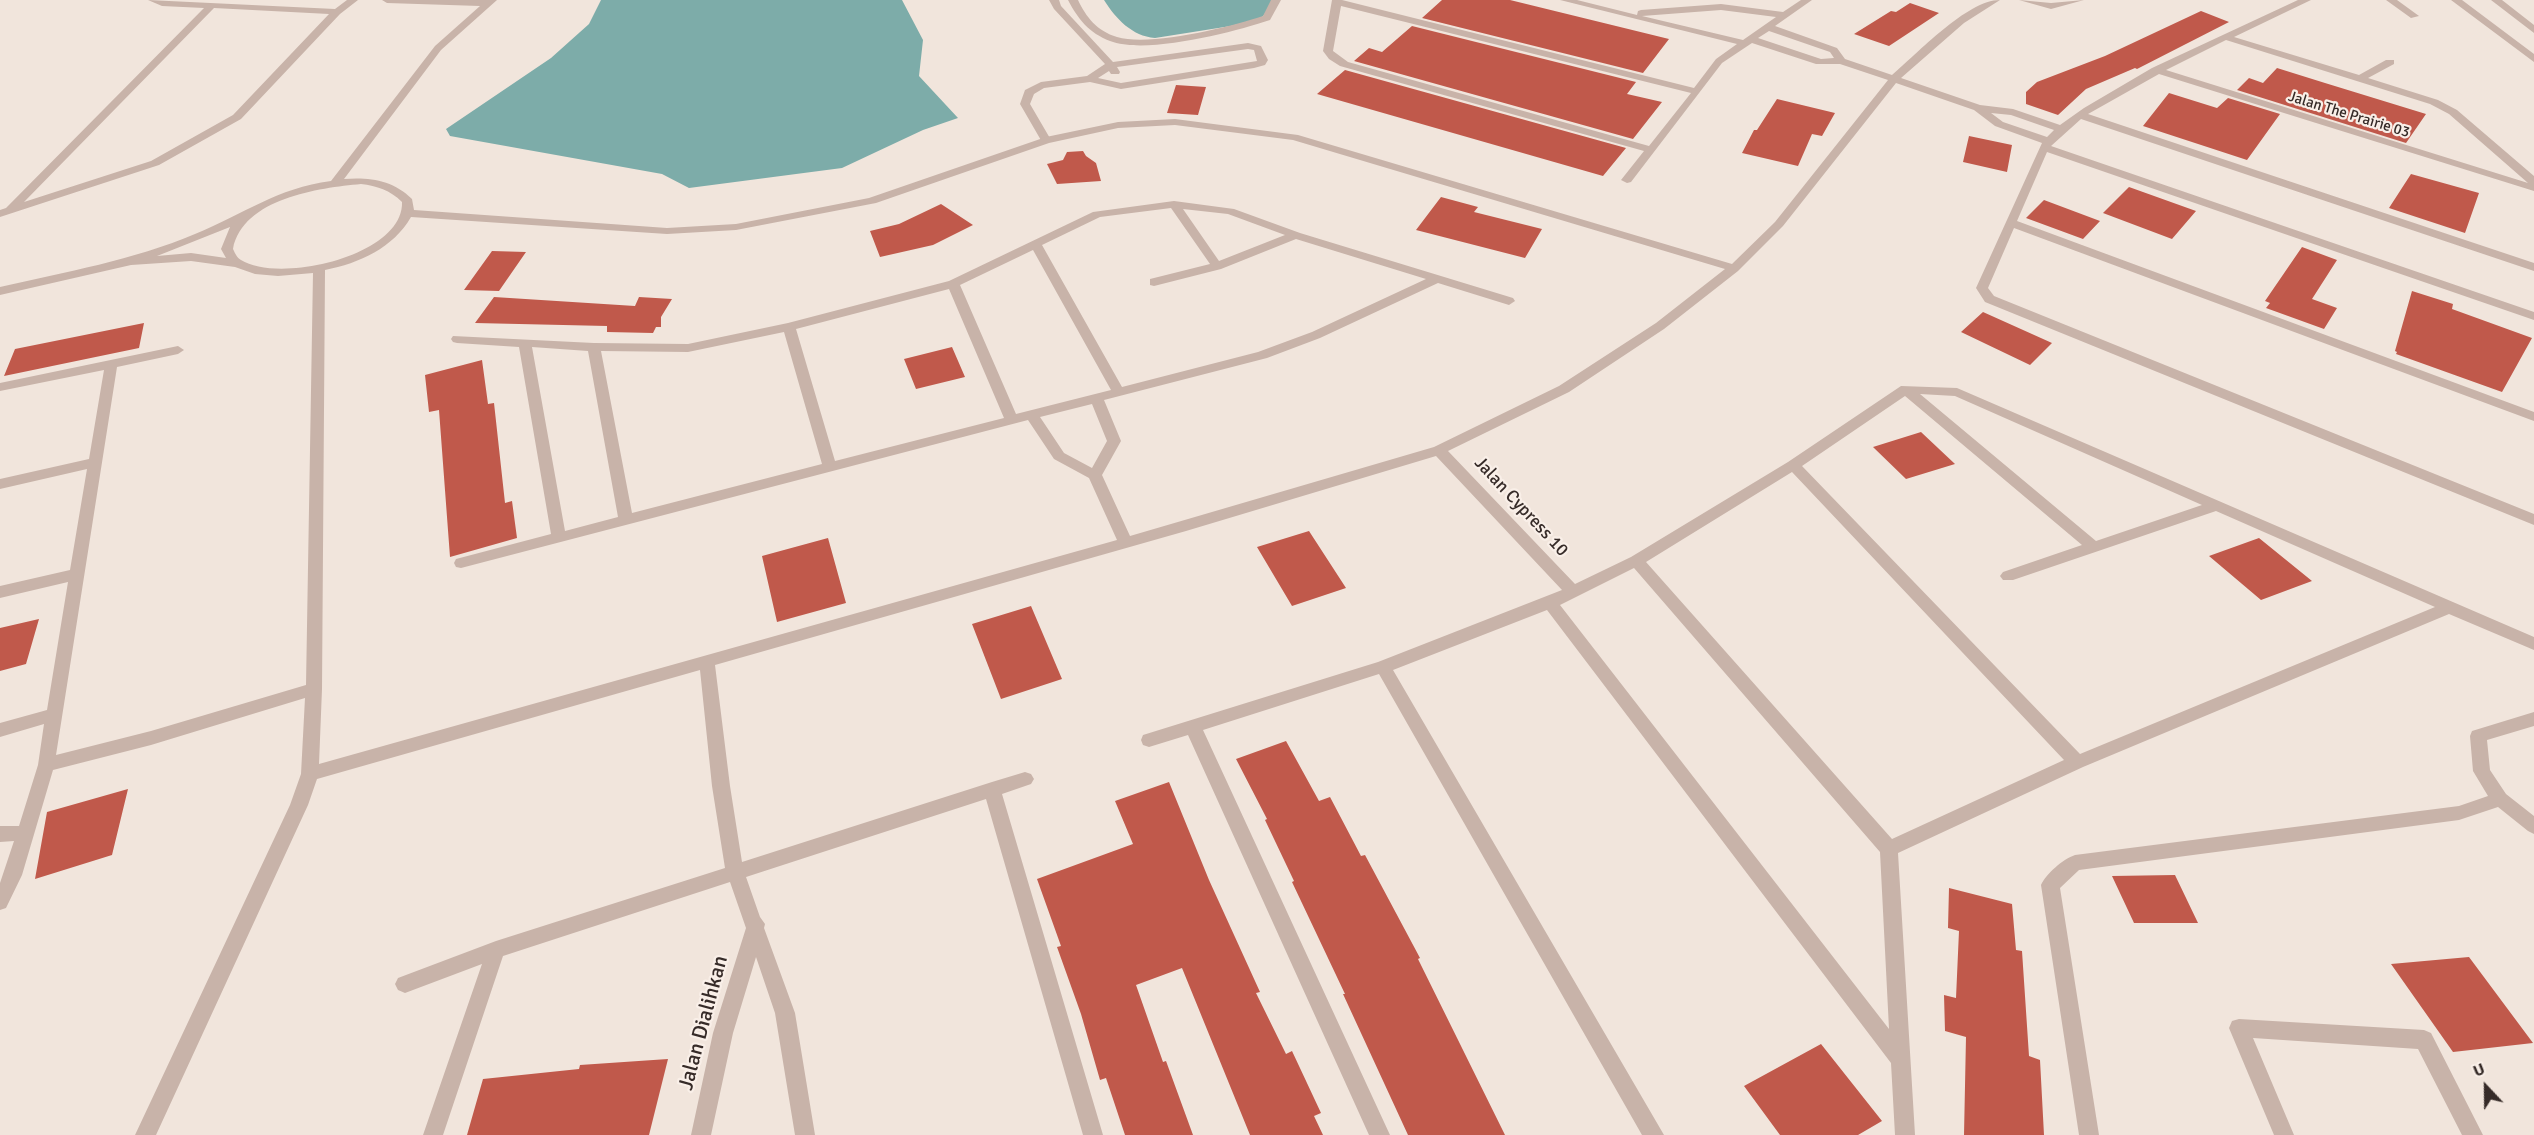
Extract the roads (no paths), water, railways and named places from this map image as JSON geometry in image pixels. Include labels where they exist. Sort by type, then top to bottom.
[{"type":"street","points":[[153,0],[162,3],[337,12]]},
{"type":"street","points":[[4,212],[155,163],[237,117],[337,12],[353,0]]},
{"type":"street","points":[[387,0],[490,1]]},
{"type":"street","points":[[1054,0],[1057,8],[1111,65],[1121,86]]},
{"type":"street","points":[[1073,0],[1082,17],[1113,39],[1129,43],[1152,42],[1250,25],[1267,18],[1276,0]]},
{"type":"street","points":[[1627,180],[1719,61],[1807,0]]},
{"type":"street","points":[[310,774],[1126,543],[1439,450],[1564,389],[1660,326],[1734,268],[1779,224],[1893,80],[1954,27],[1995,0]]},
{"type":"street","points":[[2024,0],[2051,6],[2079,0]]},
{"type":"street","points":[[2306,0],[2156,70],[2080,115],[2062,129],[2046,144],[1982,288],[1989,299],[2534,520]]},
{"type":"street","points":[[2391,0],[2414,16]]},
{"type":"street","points":[[2456,0],[2534,59]]},
{"type":"street","points":[[2496,0],[2534,30]]},
{"type":"street","points":[[336,182],[438,48],[490,1]]},
{"type":"street","points":[[1652,150],[1344,64],[1332,57],[1328,51],[1337,1],[1697,92]]},
{"type":"street","points":[[1569,1],[1746,41],[1820,62],[1841,61],[1978,108],[2013,112],[2062,129]]},
{"type":"street","points":[[4,212],[211,6]]},
{"type":"street","points":[[1632,15],[1721,7],[1784,15]]},
{"type":"street","points":[[1768,27],[1834,50],[1841,61]]},
{"type":"street","points":[[2225,37],[2434,102],[2453,112],[2534,182]]},
{"type":"street","points":[[1046,140],[1025,104],[1029,92],[1041,85],[1090,79],[1121,86],[1254,65],[1263,60],[1258,48],[1248,46],[1111,65],[1090,79]]},
{"type":"street","points":[[2361,78],[2390,62]]},
{"type":"street","name":"Jalan The Prairie 03","points":[[2156,70],[2534,188]]},
{"type":"street","points":[[1978,108],[1999,124],[2046,144],[2534,316]]},
{"type":"street","points":[[2080,115],[2534,267]]},
{"type":"street","points":[[408,213],[666,231],[736,227],[872,201],[1046,140],[1118,125],[1175,123],[1294,137],[1734,268]]},
{"type":"street","points":[[0,291],[131,261],[199,237],[250,214],[275,199],[304,189],[336,182],[372,182],[399,190],[408,201],[408,213],[401,226],[388,239],[369,251],[319,269],[285,273],[265,272],[255,271],[235,263],[191,257],[131,261]]},
{"type":"street","points":[[1174,204],[1217,267]]},
{"type":"street","points":[[457,339],[688,348],[789,327],[953,284],[1097,214],[1174,204],[1230,211],[1296,235],[1509,301]]},
{"type":"street","points":[[235,263],[227,249],[232,231],[250,214]]},
{"type":"street","points":[[2012,223],[2534,417]]},
{"type":"street","points":[[1154,282],[1217,267],[1296,235]]},
{"type":"street","points":[[1035,243],[1119,393]]},
{"type":"street","points":[[145,1135],[282,844],[310,774],[314,689],[319,269]]},
{"type":"street","points":[[461,563],[1097,400],[1289,346],[1437,279]]},
{"type":"street","points":[[953,284],[1012,421]]},
{"type":"street","points":[[789,327],[830,468]]},
{"type":"street","points":[[525,343],[559,537]]},
{"type":"street","points":[[594,346],[626,520]]},
{"type":"street","points":[[0,387],[178,350]]},
{"type":"street","points":[[0,902],[13,875],[46,765],[111,364]]},
{"type":"street","points":[[1906,389],[2094,547]]},
{"type":"street","points":[[1149,740],[1383,667],[1550,603],[1636,561],[1793,465],[1906,389],[1957,392],[2534,644]]},
{"type":"street","points":[[1095,475],[1114,441],[1097,400]]},
{"type":"street","points":[[1032,416],[1059,456],[1095,475],[1126,543]]},
{"type":"street","name":"Jalan Cypress 10","points":[[1439,450],[1517,530],[1573,592]]},
{"type":"street","points":[[0,484],[94,463]]},
{"type":"street","points":[[1793,465],[2077,762]]},
{"type":"street","points":[[2008,576],[2217,505]]},
{"type":"street","points":[[1636,561],[1889,849],[1905,1135]]},
{"type":"street","points":[[0,592],[77,574]]},
{"type":"street","points":[[1550,603],[1902,1061]]},
{"type":"street","points":[[1889,849],[2077,762],[2450,607]]},
{"type":"street","points":[[707,662],[721,786],[735,872],[756,924],[785,1013],[805,1135]]},
{"type":"street","points":[[1383,667],[1654,1135]]},
{"type":"street","points":[[46,765],[151,738],[314,689]]},
{"type":"street","points":[[0,730],[54,715]]},
{"type":"street","points":[[2534,719],[2478,736],[2482,771],[2500,799],[2534,826]]},
{"type":"street","points":[[1192,725],[1380,1135]]},
{"type":"street","points":[[405,984],[496,950],[1026,779]]},
{"type":"street","points":[[992,789],[1093,1135]]},
{"type":"street","points":[[2089,1135],[2050,885],[2075,863],[2459,813],[2500,799]]},
{"type":"street","points":[[0,834],[25,833]]},
{"type":"street","name":"Jalan Dialihkan","points":[[700,1135],[723,1033],[756,924]]},
{"type":"street","points":[[433,1135],[496,950]]},
{"type":"street","points":[[2284,1135],[2239,1028],[2424,1040],[2473,1135]]},
{"type":"water","points":[[601,0],[902,0],[923,40],[919,76],[958,118],[923,130],[842,168],[689,188],[662,174],[450,136],[446,129],[551,58],[589,24]]},
{"type":"water","points":[[1104,0],[1273,0],[1261,18],[1231,26],[1155,38],[1139,34],[1125,25]]}]
